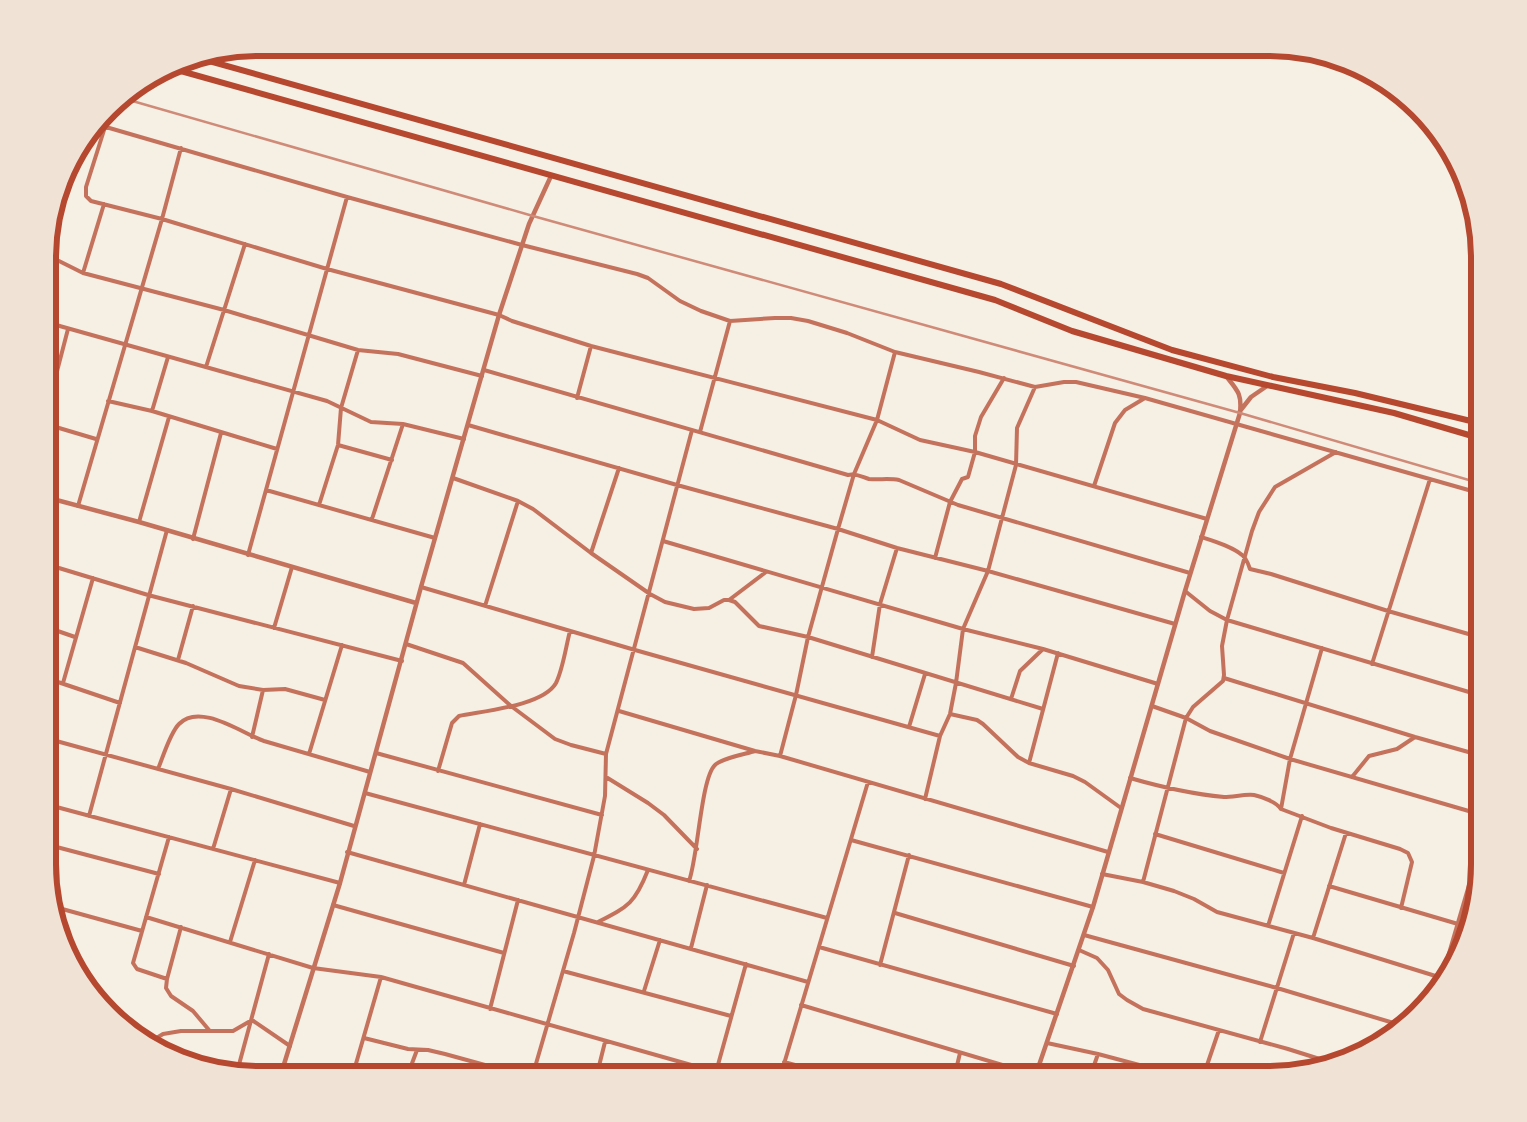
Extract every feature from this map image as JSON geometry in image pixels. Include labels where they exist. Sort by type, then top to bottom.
[{"type":"highway","points":[[212,62],[1001,284],[1172,350],[1273,377],[1354,392],[1471,421]]},
{"type":"highway","points":[[182,71],[995,300],[1072,331],[1226,376],[1394,413],[1471,436]]},
{"type":"street","points":[[105,127],[347,197],[648,278],[680,301],[701,312],[730,321],[791,318],[808,321],[847,333],[895,352],[1035,387],[1076,382],[1145,398],[1471,490]]},
{"type":"street","points":[[100,132],[86,187],[86,196],[91,201],[162,219],[327,269],[499,315],[512,321],[591,346],[877,420],[920,440],[975,452],[1207,519]]},
{"type":"street","points":[[78,506],[181,148]]},
{"type":"street","points":[[283,1066],[340,882],[354,826],[402,661],[416,603],[499,315],[522,245],[551,176]]},
{"type":"street","points":[[248,554],[347,197]]},
{"type":"street","points":[[82,273],[104,204]]},
{"type":"street","points":[[206,368],[245,244]]},
{"type":"street","points":[[56,260],[82,273],[224,310],[358,350],[398,354],[483,373],[700,432],[848,475],[854,474],[869,479],[890,478],[899,480],[950,502],[1190,572]]},
{"type":"street","points":[[700,432],[730,321]]},
{"type":"street","points":[[56,325],[327,401],[372,422],[403,424],[464,439]]},
{"type":"street","points":[[56,375],[68,328]]},
{"type":"street","points":[[577,398],[591,346]]},
{"type":"street","points":[[319,505],[338,445],[341,408],[358,350]]},
{"type":"street","points":[[780,756],[808,638],[838,529],[854,474],[877,420],[895,352]]},
{"type":"street","points":[[152,411],[168,357]]},
{"type":"street","points":[[1037,1066],[1074,966],[1093,907],[1184,591],[1240,412],[1241,401],[1239,393],[1226,376]]},
{"type":"street","points":[[935,558],[950,502],[962,479],[968,477],[975,452],[975,436],[981,417],[1004,378]]},
{"type":"street","points":[[1240,412],[1251,397],[1267,386]]},
{"type":"street","points":[[925,799],[940,736],[950,714],[963,629],[988,571],[1016,465],[1017,428],[1035,387]]},
{"type":"street","points":[[1094,486],[1115,423],[1125,410],[1145,398]]},
{"type":"street","points":[[108,401],[152,411],[277,449]]},
{"type":"street","points":[[139,522],[169,417]]},
{"type":"street","points":[[372,520],[403,424]]},
{"type":"street","points":[[468,425],[838,529],[897,548],[988,571],[1176,624]]},
{"type":"street","points":[[56,427],[96,439]]},
{"type":"street","points":[[535,1066],[579,916],[594,856],[602,815],[606,777],[606,754],[619,711],[692,430]]},
{"type":"street","points":[[193,539],[221,433]]},
{"type":"street","points":[[338,445],[392,460]]},
{"type":"street","points":[[1143,882],[1186,718],[1193,707],[1221,684],[1224,678],[1222,646],[1227,620],[1256,521],[1275,487],[1336,452]]},
{"type":"street","points":[[591,553],[619,468]]},
{"type":"street","points":[[453,478],[518,500],[541,514],[591,553],[650,594],[666,602],[702,610],[724,600],[729,600],[735,602],[759,626],[808,638],[1043,709]]},
{"type":"street","points":[[1372,664],[1430,480]]},
{"type":"street","points":[[266,490],[435,538]]},
{"type":"street","points":[[56,500],[167,530],[416,603]]},
{"type":"street","points":[[485,606],[518,500]]},
{"type":"street","points":[[89,816],[167,530]]},
{"type":"street","points":[[1201,537],[1232,549],[1245,558],[1250,569],[1471,634]]},
{"type":"street","points":[[663,541],[963,629],[1058,653],[1158,684]]},
{"type":"street","points":[[872,657],[880,604],[897,548]]},
{"type":"street","points":[[56,567],[148,595],[402,661]]},
{"type":"street","points":[[274,628],[292,567]]},
{"type":"street","points":[[729,600],[766,572]]},
{"type":"street","points":[[63,683],[75,637],[94,578]]},
{"type":"street","points":[[421,587],[635,650],[940,736]]},
{"type":"street","points":[[1184,591],[1210,611],[1227,620],[1471,693]]},
{"type":"street","points":[[178,660],[193,606]]},
{"type":"street","points":[[56,630],[75,637]]},
{"type":"street","points":[[438,770],[455,718],[511,706],[538,698],[549,691],[555,684],[570,631]]},
{"type":"street","points":[[406,644],[463,662],[511,706],[554,739],[606,754]]},
{"type":"street","points":[[309,754],[342,645]]},
{"type":"street","points":[[135,647],[178,660],[239,686],[263,690],[285,689],[324,700]]},
{"type":"street","points":[[1281,809],[1290,759],[1322,648]]},
{"type":"street","points":[[1011,699],[1020,671],[1042,649]]},
{"type":"street","points":[[1029,763],[1058,653]]},
{"type":"street","points":[[909,727],[925,674]]},
{"type":"street","points":[[1224,678],[1471,753]]},
{"type":"street","points":[[56,681],[120,703]]},
{"type":"street","points":[[252,737],[263,690]]},
{"type":"street","points":[[1152,706],[1186,718],[1210,731],[1290,759],[1471,812]]},
{"type":"street","points":[[619,711],[1108,852]]},
{"type":"street","points":[[950,714],[971,718],[983,724],[1018,757],[1029,763],[1073,776],[1091,786],[1121,808]]},
{"type":"street","points":[[158,769],[175,729],[186,719],[196,716],[213,718],[252,737],[370,772]]},
{"type":"street","points":[[1352,777],[1369,756],[1397,749],[1415,737]]},
{"type":"street","points":[[56,741],[231,789],[354,826]]},
{"type":"street","points":[[689,881],[694,869],[708,784],[714,766],[716,763],[755,751]]},
{"type":"street","points":[[376,753],[602,815]]},
{"type":"street","points":[[606,777],[664,815],[697,849]]},
{"type":"street","points":[[1130,778],[1168,789],[1227,797],[1254,795],[1279,806],[1281,809],[1408,853],[1412,862],[1401,908]]},
{"type":"street","points":[[783,1066],[868,782]]},
{"type":"street","points":[[213,849],[231,789]]},
{"type":"street","points":[[364,793],[827,918]]},
{"type":"street","points":[[56,808],[340,882]]},
{"type":"street","points":[[1268,926],[1302,816]]},
{"type":"street","points":[[464,885],[480,824]]},
{"type":"street","points":[[1313,938],[1346,833]]},
{"type":"street","points":[[1155,834],[1284,873]]},
{"type":"street","points":[[167,978],[136,969],[133,963],[169,837]]},
{"type":"street","points":[[851,840],[1093,907]]},
{"type":"street","points":[[56,847],[158,874]]},
{"type":"street","points":[[347,852],[808,982]]},
{"type":"street","points":[[880,964],[909,855]]},
{"type":"street","points":[[230,942],[255,860]]},
{"type":"street","points":[[598,922],[624,908],[632,901],[641,888],[648,870]]},
{"type":"street","points":[[1102,874],[1143,882],[1186,896],[1217,912],[1313,938],[1437,976]]},
{"type":"street","points":[[691,948],[707,885]]},
{"type":"street","points":[[1449,956],[1469,885]]},
{"type":"street","points":[[1329,886],[1458,924]]},
{"type":"street","points":[[490,1009],[518,900]]},
{"type":"street","points":[[333,905],[504,953]]},
{"type":"street","points":[[61,909],[142,931]]},
{"type":"street","points":[[895,913],[1074,966]]},
{"type":"street","points":[[146,917],[313,968],[381,977],[694,1066]]},
{"type":"street","points":[[181,927],[166,988],[168,992],[193,1011],[209,1030]]},
{"type":"street","points":[[1260,1042],[1294,934]]},
{"type":"street","points":[[1084,935],[1277,988],[1394,1023]]},
{"type":"street","points":[[644,992],[660,940]]},
{"type":"street","points":[[819,947],[1057,1014]]},
{"type":"street","points":[[1079,950],[1098,958],[1108,970],[1119,994],[1134,1005],[1320,1059]]},
{"type":"street","points":[[239,1065],[269,954]]},
{"type":"street","points":[[718,1066],[746,964]]},
{"type":"street","points":[[563,971],[731,1016]]},
{"type":"street","points":[[355,1066],[381,977]]},
{"type":"street","points":[[801,1006],[1006,1066]]},
{"type":"street","points":[[252,1020],[290,1046]]},
{"type":"street","points":[[156,1038],[163,1034],[181,1030],[233,1030],[252,1020]]},
{"type":"street","points":[[1207,1066],[1219,1030]]},
{"type":"street","points":[[364,1038],[417,1050],[428,1050],[489,1066]]},
{"type":"street","points":[[599,1066],[605,1042]]},
{"type":"street","points":[[1047,1043],[1143,1066]]},
{"type":"street","points":[[411,1066],[417,1050]]},
{"type":"street","points":[[957,1066],[960,1053]]},
{"type":"street","points":[[1094,1066],[1098,1054]]},
{"type":"street","points":[[784,1062],[799,1066]]},
{"type":"railway","points":[[132,101],[533,216],[1240,413],[1471,481]]}]
